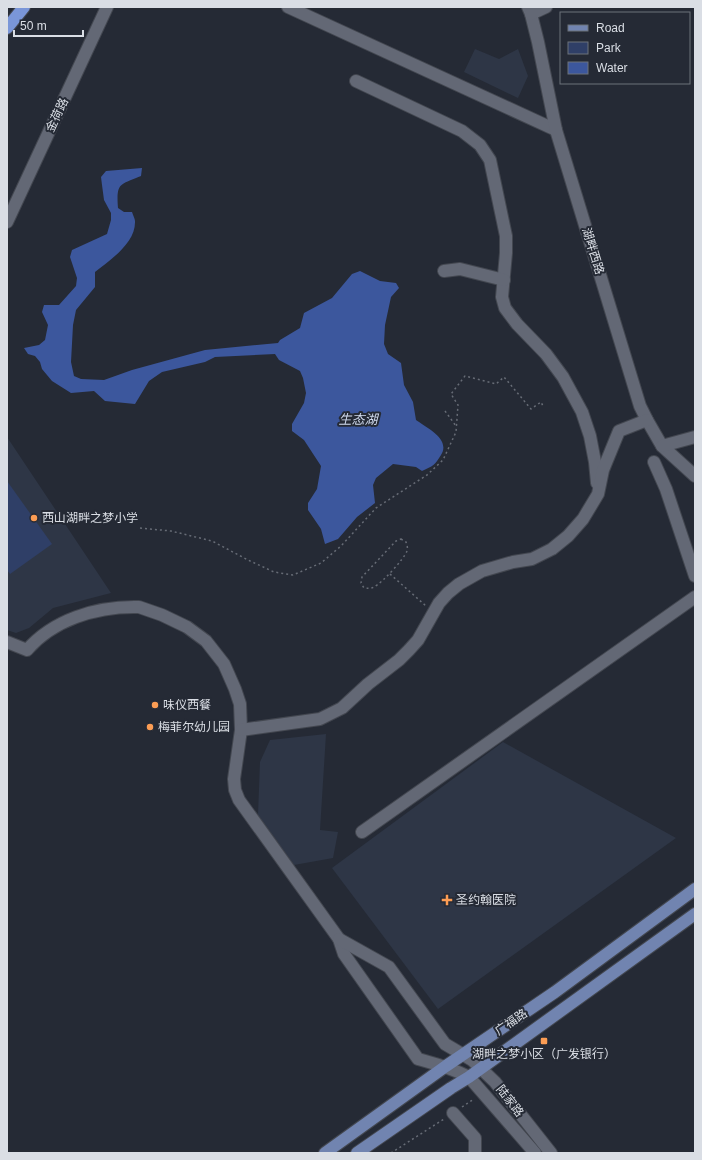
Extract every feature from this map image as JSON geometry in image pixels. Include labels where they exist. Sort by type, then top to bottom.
[{"type":"highway","points":[[7,28],[24,7]]},
{"type":"main road","name":"广福路","points":[[324,1153],[446,1066],[555,992],[695,889]]},
{"type":"main road","name":"广福路","points":[[357,1153],[469,1077],[695,914]]},
{"type":"street","name":"金荷路","points":[[7,222],[107,7]]},
{"type":"street","points":[[288,7],[556,130]]},
{"type":"street","points":[[529,10],[546,7]]},
{"type":"street","name":"湖畔西路","points":[[529,10],[538,42],[556,130],[640,406],[662,446],[695,476]]},
{"type":"street","points":[[356,81],[462,131],[480,145],[490,160],[506,236],[502,297],[505,308],[517,324],[546,354],[563,377],[582,412],[590,436],[595,462],[598,494]]},
{"type":"street","points":[[444,271],[460,269],[504,280]]},
{"type":"street","points":[[241,730],[320,719],[342,708],[368,684],[400,660],[418,640],[439,604],[448,593],[459,584],[482,571],[513,562],[532,559],[552,549],[568,536],[583,519],[598,494],[603,470],[619,431],[647,420]]},
{"type":"street","points":[[662,446],[695,437]]},
{"type":"street","points":[[654,462],[666,489],[695,576]]},
{"type":"street","points":[[362,832],[695,597]]},
{"type":"street","points":[[7,642],[27,650],[33,643],[50,630],[79,616],[98,610],[124,607],[139,607],[162,615],[187,627],[206,641],[224,664],[240,704],[241,730],[234,779],[235,790],[239,800],[339,939]]},
{"type":"street","name":"陆家路","points":[[339,939],[389,967],[445,1044],[464,1055],[495,1082],[551,1153]]},
{"type":"street","name":"陆家路","points":[[339,939],[344,954],[418,1059],[446,1066],[469,1077],[535,1153]]},
{"type":"street","points":[[452,1113],[475,1138],[474,1153]]},
{"type":"path","points":[[140,528],[171,531],[212,541],[274,572],[293,575],[321,562],[341,546],[376,508],[427,475],[443,460],[456,432],[458,405],[451,394],[465,376],[496,384],[504,377],[531,409],[541,402],[544,406]]},
{"type":"path","points":[[446,410],[456,426]]},
{"type":"path","points":[[401,539],[406,542],[406,553],[390,573],[379,584],[370,588],[364,588],[361,583],[362,577],[396,541],[401,539]]},
{"type":"path","points":[[390,573],[434,612]]},
{"type":"path","points":[[391,1153],[482,1093]]},
{"type":"shaded area","points":[[475,49],[499,59],[518,49],[528,76],[518,98],[464,72]]},
{"type":"shaded area","name":"西山湖畔之梦小学","points":[[7,437],[111,593],[53,608],[29,628],[16,633],[7,630]]},
{"type":"shaded area","points":[[326,734],[320,830],[338,832],[333,858],[294,865],[258,815],[260,762],[270,740]]},
{"type":"shaded area","points":[[503,742],[676,838],[438,1009],[332,868]]},
{"type":"green space","points":[[7,481],[52,544],[10,574],[7,570]]},
{"type":"water","name":"生态湖","points":[[142,168],[141,176],[124,183],[119,189],[118,193],[118,208],[124,212],[132,212],[135,219],[131,237],[127,244],[115,256],[95,272],[95,287],[76,310],[73,325],[71,362],[74,376],[81,379],[104,380],[132,370],[205,350],[278,343],[280,340],[300,328],[304,313],[332,298],[352,274],[360,271],[380,281],[396,283],[399,288],[391,297],[385,325],[384,344],[388,354],[401,363],[404,385],[413,402],[416,420],[436,434],[443,444],[443,449],[441,455],[435,463],[422,471],[416,467],[393,464],[376,478],[373,485],[375,503],[357,517],[338,539],[325,544],[321,529],[308,510],[308,503],[317,489],[321,466],[304,440],[292,431],[292,424],[304,403],[306,393],[303,378],[300,371],[279,360],[275,354],[215,357],[205,362],[162,372],[149,381],[135,404],[105,401],[94,391],[71,393],[52,381],[42,369],[40,362],[35,356],[28,354],[24,348],[39,345],[45,340],[48,325],[42,312],[44,305],[59,305],[76,286],[77,278],[70,257],[72,250],[107,234],[111,220],[111,213],[104,200],[101,177],[106,171]]},
{"type":"place","name":"西山湖畔之梦小学","points":[[34,518]]},
{"type":"place","name":"味仪西餐","points":[[155,705]]},
{"type":"place","name":"梅菲尔幼儿园","points":[[150,727]]},
{"type":"place","name":"圣约翰医院","points":[[447,900]]},
{"type":"place","name":"湖畔之梦小区（广发银行）","points":[[544,1041]]}]
